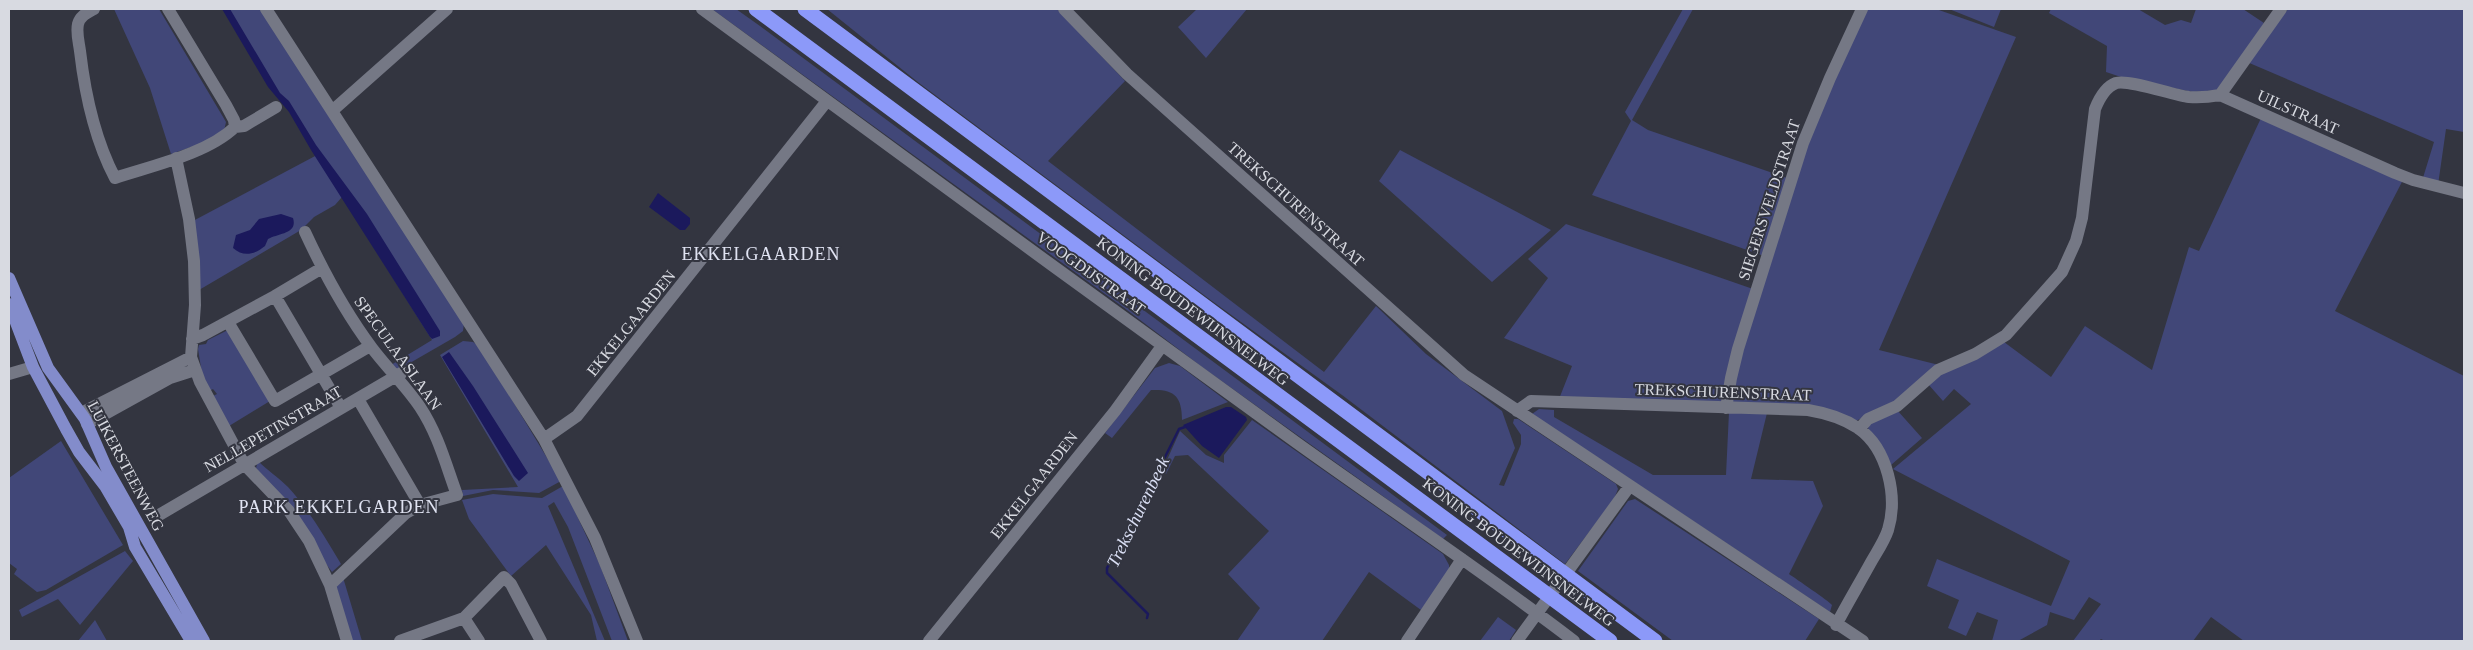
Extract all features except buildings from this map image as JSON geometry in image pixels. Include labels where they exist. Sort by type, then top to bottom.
[{"type":"highway","name":"KONING BOUDEWIJNSNELWEG","points":[[756,9],[1610,641]]},
{"type":"highway","name":"KONING BOUDEWIJNSNELWEG","points":[[805,9],[1655,641]]},
{"type":"main road","name":"LUIKERSTEENWEG","points":[[9,278],[48,368],[84,419],[106,468],[204,641]]},
{"type":"main road","name":"LUIKERSTEENWEG","points":[[9,304],[33,367],[66,429],[79,452],[105,486],[129,527],[135,547],[191,641]]},
{"type":"main road","points":[[66,429],[79,432],[86,428],[84,419]]},
{"type":"street","points":[[94,9],[80,12],[78,30],[89,105],[103,151],[115,178],[207,146],[227,134],[234,127],[244,126],[276,107]]},
{"type":"street","points":[[168,9],[226,105],[234,120],[234,127]]},
{"type":"street","points":[[266,9],[544,438],[594,538],[637,641]]},
{"type":"street","points":[[332,111],[447,9]]},
{"type":"street","name":"VOOGDIJSTRAAT","points":[[702,9],[1162,346],[1404,521],[1502,586],[1574,641]]},
{"type":"street","name":"TREKSCHURENSTRAAT","points":[[1064,9],[1127,74],[1422,340],[1464,375],[1629,487],[1713,540],[1863,641]]},
{"type":"street","name":"SIEGERSVELDSTRAAT","points":[[1726,408],[1738,349],[1803,144],[1830,78],[1862,9]]},
{"type":"street","points":[[1859,429],[1868,419],[1897,406],[1938,370],[1975,354],[1999,340],[2043,296],[2062,272],[2076,241],[2082,218],[2095,109],[2099,99],[2108,88],[2122,82],[2188,96],[2204,98],[2220,95],[2281,9]]},
{"type":"street","name":"UILSTRAAT","points":[[2220,95],[2404,177],[2464,192]]},
{"type":"street","name":"EKKELGAARDEN","points":[[544,438],[577,416],[827,101]]},
{"type":"street","points":[[176,158],[189,219],[194,261],[195,305],[191,357],[206,397],[244,464],[289,512],[309,541],[330,584],[347,641]]},
{"type":"street","name":"SPECULAASLAAN","points":[[305,232],[322,268],[345,309],[370,346],[399,374],[438,440],[457,496],[420,505]]},
{"type":"street","points":[[192,338],[199,337],[228,322],[322,268]]},
{"type":"street","points":[[274,296],[340,408]]},
{"type":"street","points":[[228,322],[275,401],[370,346]]},
{"type":"street","name":"EKKELGAARDEN","points":[[928,641],[1115,411],[1162,346]]},
{"type":"street","points":[[84,419],[191,357]]},
{"type":"street","points":[[9,374],[33,367]]},
{"type":"street","points":[[84,419],[170,378],[196,370]]},
{"type":"street","name":"NELLEPETINSTRAAT","points":[[158,515],[399,374]]},
{"type":"street","points":[[330,584],[406,513],[420,505],[358,398]]},
{"type":"street","name":"TREKSCHURENSTRAAT","points":[[1517,412],[1531,401],[1808,410],[1842,419],[1859,429],[1877,451],[1887,471],[1892,494],[1890,519],[1882,542],[1836,624]]},
{"type":"street","points":[[1519,637],[1629,487]]},
{"type":"street","points":[[1407,641],[1462,560]]},
{"type":"street","points":[[400,641],[464,618],[504,577],[511,584],[541,641]]},
{"type":"street","points":[[464,618],[479,641]]},
{"type":"shaded area","points":[[114,9],[159,9],[226,122],[224,131],[200,144],[171,154],[150,88]]},
{"type":"shaded area","points":[[222,9],[230,9],[280,93],[289,101],[316,145],[367,214],[440,331],[440,336],[432,339],[430,337],[311,150],[289,112],[268,87]]},
{"type":"shaded area","points":[[224,9],[260,9],[464,323],[463,331],[455,337],[396,371],[391,365],[432,340],[342,197],[335,205],[314,217],[301,230],[199,290],[193,221],[317,155]]},
{"type":"shaded area","points":[[712,9],[736,9],[760,26],[1447,535],[1443,539],[1202,367],[1123,307]]},
{"type":"shaded area","points":[[827,9],[1057,9],[1125,81],[1048,161],[1324,372],[1376,306],[1426,354],[1502,411],[1515,448],[1499,485],[1504,486],[1521,444],[1521,435],[1513,423],[1514,419],[1518,419],[1616,484],[1618,489],[1614,499],[1565,564],[1342,395],[1212,301],[919,83]]},
{"type":"shaded area","points":[[1197,9],[1247,9],[1206,58],[1178,27]]},
{"type":"shaded area","points":[[1683,9],[1693,9],[1632,120],[1648,130],[1790,179],[1764,256],[1592,195],[1631,121],[1625,112]]},
{"type":"shaded area","points":[[1866,9],[1936,9],[2016,37],[1879,350],[1939,365],[1903,397],[1854,422],[1736,404],[1731,400],[1742,351],[1808,138]]},
{"type":"shaded area","points":[[1949,9],[2001,9],[1994,27]]},
{"type":"shaded area","points":[[2051,9],[2138,9],[2165,25],[2181,20],[2191,23],[2196,9],[2243,9],[2264,23],[2219,90],[2193,92],[2127,79],[2106,72],[2107,46],[2049,13]]},
{"type":"shaded area","points":[[2288,9],[2464,9],[2464,132],[2446,129],[2438,185],[2422,181],[2434,142],[2247,62]]},
{"type":"shaded area","points":[[2261,118],[2403,180],[2335,311],[2464,376],[2464,641],[2244,641],[2211,617],[2193,641],[2105,641],[2101,639],[2099,641],[2073,641],[2101,604],[2089,597],[2074,620],[2050,612],[2047,625],[2018,641],[1992,641],[1998,620],[1977,612],[1966,636],[1948,628],[1959,600],[1927,586],[1937,559],[2051,606],[2070,561],[1893,469],[1971,404],[1954,389],[1943,401],[1928,384],[1943,372],[2004,342],[2051,377],[2085,326],[2152,370],[2189,247],[2199,251]]},
{"type":"shaded area","points":[[1400,150],[1551,230],[1492,282],[1379,181]]},
{"type":"shaded area","points":[[658,193],[690,218],[690,224],[685,230],[680,230],[649,207]]},
{"type":"shaded area","points":[[281,214],[293,218],[293,227],[290,230],[268,239],[265,246],[253,253],[241,253],[233,248],[236,235],[250,230],[259,219]]},
{"type":"shaded area","points":[[1566,224],[1753,289],[1721,402],[1559,399],[1572,366],[1504,338],[1548,278],[1528,259]]},
{"type":"shaded area","points":[[228,330],[270,401],[229,426],[213,396],[217,394],[213,389],[209,391],[203,380],[198,349],[199,345],[206,344],[208,340]]},
{"type":"shaded area","points":[[463,341],[473,342],[480,347],[561,481],[539,493],[493,490],[463,496],[462,490],[518,487],[440,355]]},
{"type":"shaded area","points":[[449,352],[473,386],[528,473],[519,481],[514,476],[442,357]]},
{"type":"shaded area","points":[[1169,363],[1180,366],[1228,402],[1182,420],[1180,405],[1175,396],[1166,391],[1151,390],[1112,438],[1105,433],[1155,368]]},
{"type":"shaded area","points":[[1226,407],[1231,407],[1246,417],[1247,420],[1219,458],[1202,446],[1183,425]]},
{"type":"shaded area","points":[[1539,409],[1554,410],[1554,417],[1653,475],[1726,475],[1729,412],[1767,413],[1751,479],[1813,481],[1823,506],[1789,574],[1830,603],[1832,605],[1830,612],[1532,414]]},
{"type":"shaded area","points":[[1897,410],[1922,438],[1891,465],[1870,437],[1868,428],[1871,423]]},
{"type":"shaded area","points":[[1252,420],[1443,554],[1449,565],[1449,572],[1421,610],[1369,572],[1322,641],[1237,641],[1260,608],[1228,574],[1269,531],[1188,455],[1175,456],[1166,474],[1162,471],[1180,431],[1206,455],[1224,463],[1224,455]]},
{"type":"shaded area","points":[[61,441],[123,545],[46,590],[37,592],[14,574],[17,569],[9,563],[9,478]]},
{"type":"shaded area","points":[[258,461],[288,487],[316,524],[341,564],[332,572],[256,468]]},
{"type":"shaded area","points":[[563,486],[600,565],[628,641],[612,641],[568,527],[554,502],[548,506],[605,641],[597,641],[591,615],[546,545],[511,576],[469,519],[462,500],[493,494],[542,498]]},
{"type":"shaded area","points":[[1635,499],[1819,619],[1805,641],[1673,641],[1578,571],[1628,501]]},
{"type":"shaded area","points":[[125,551],[133,561],[80,625],[58,599],[22,617],[19,610]]},
{"type":"shaded area","points":[[342,574],[362,641],[352,641],[335,582]]},
{"type":"shaded area","points":[[1498,617],[1516,630],[1509,641],[1480,641]]},
{"type":"shaded area","points":[[95,620],[107,641],[78,641]]},
{"type":"waterway","name":"Trekschurenbeek","points":[[1147,618],[1148,614],[1107,573],[1107,568],[1123,541],[1179,429],[1185,427]]},
{"type":"district","name":"EKKELGAARDEN","points":[[761,254]]},
{"type":"district","name":"PARK EKKELGARDEN","points":[[339,507]]}]
